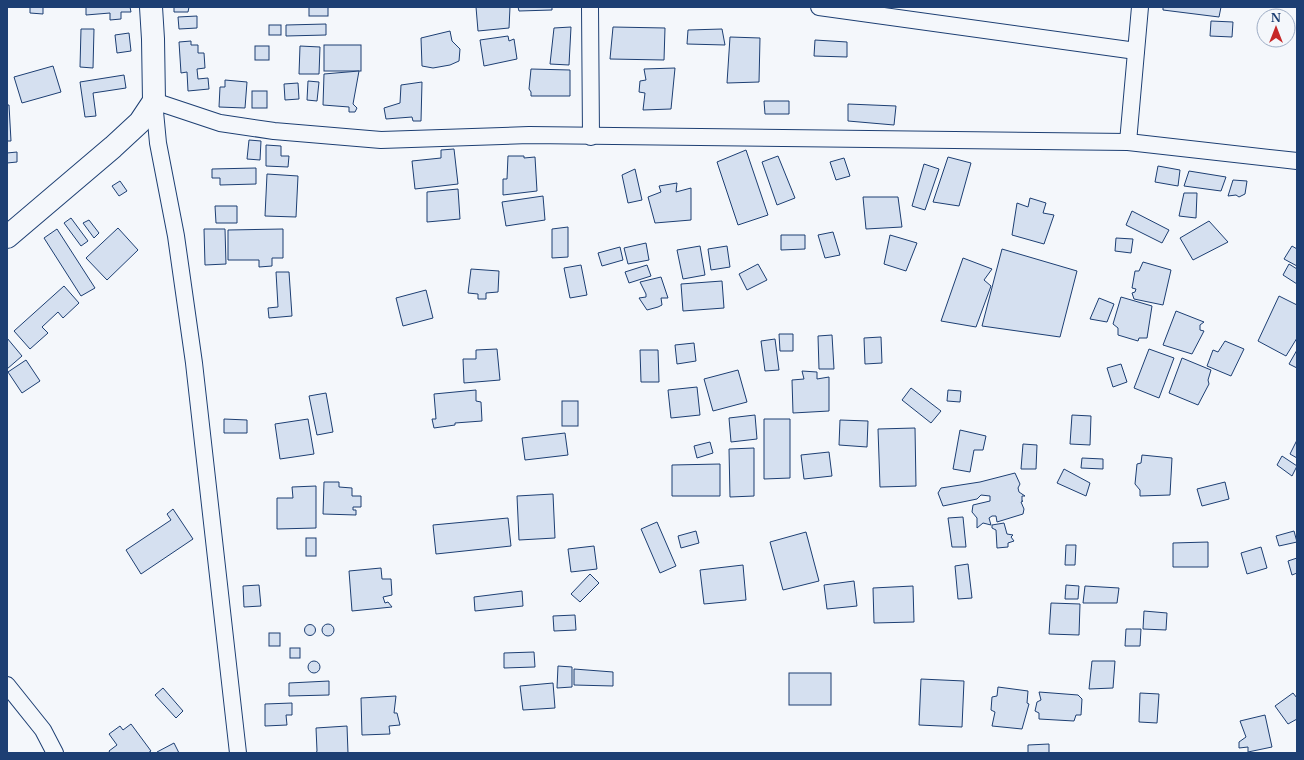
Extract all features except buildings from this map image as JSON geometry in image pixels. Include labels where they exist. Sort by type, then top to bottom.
[{"type":"street","points":[[151,7],[154,101],[158,143],[176,236],[194,363],[238,753]]},
{"type":"street","points":[[590,7],[591,137]]},
{"type":"street","points":[[819,7],[1136,50]]},
{"type":"street","points":[[1128,142],[1140,7]]},
{"type":"street","points":[[154,101],[220,123],[274,131],[381,140],[529,135],[591,137],[1128,142],[1297,161]]},
{"type":"street","points":[[7,236],[113,147],[140,122],[154,101]]},
{"type":"street","points":[[7,685],[43,730],[55,753]]}]
